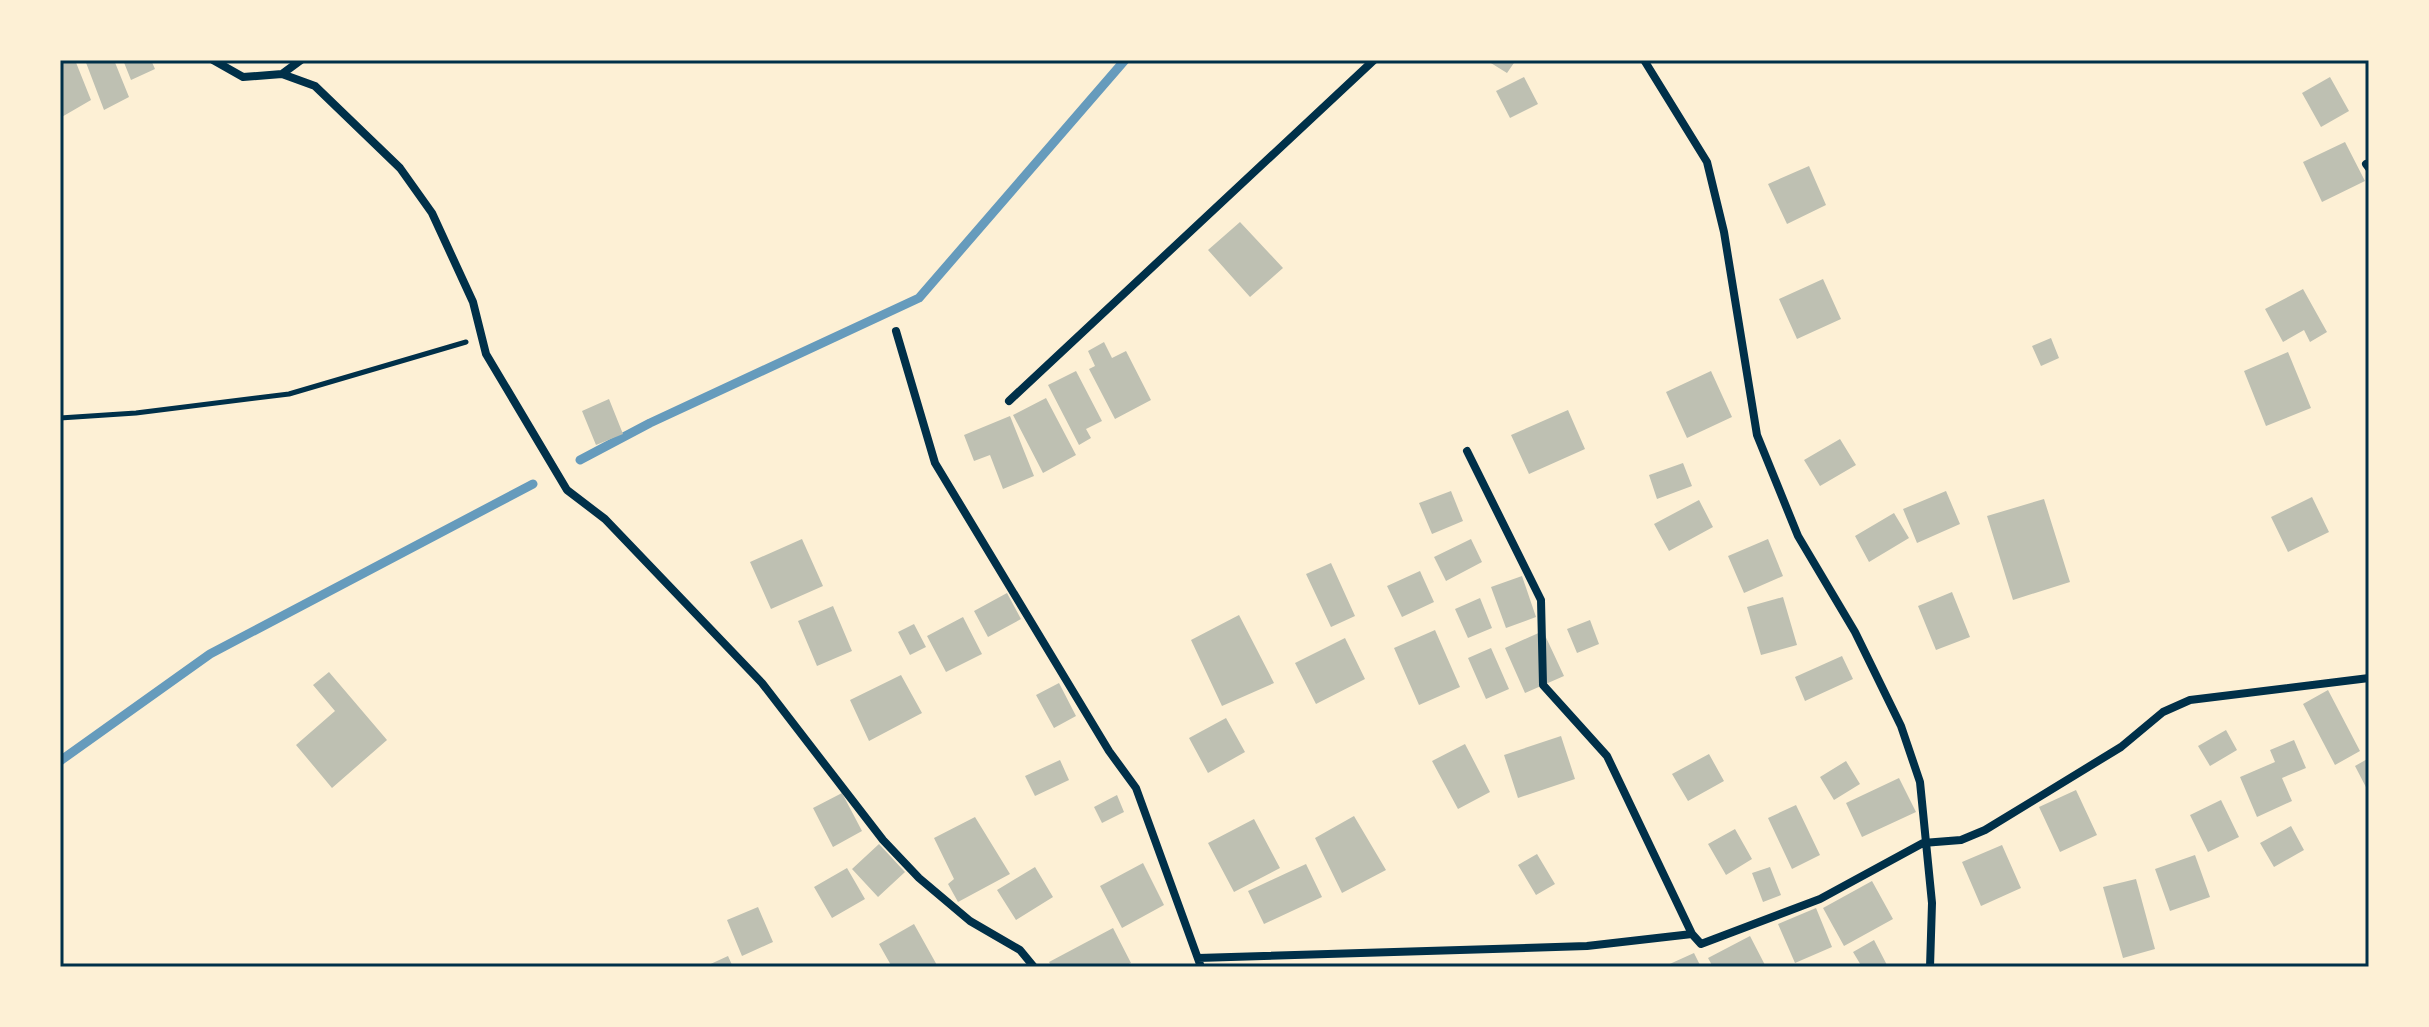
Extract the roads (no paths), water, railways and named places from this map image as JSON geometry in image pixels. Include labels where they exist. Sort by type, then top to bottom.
[{"type":"street","points":[[213,60],[243,77],[282,74],[315,86],[400,168],[432,213],[473,302],[486,354],[510,400],[567,490],[605,519],[762,683],[883,840],[919,878],[970,921],[1020,950],[1034,967]]},
{"type":"street","points":[[282,74],[301,60]]},
{"type":"street","points":[[1009,401],[1374,60]]},
{"type":"street","points":[[1644,60],[1707,162],[1724,232],[1757,435],[1798,536],[1855,632],[1901,726],[1920,782],[1927,835],[1923,843],[1932,903],[1930,967]]},
{"type":"street","points":[[896,331],[935,463],[1109,751],[1136,788],[1200,962],[1587,946],[1692,934]]},
{"type":"street","points":[[1467,451],[1541,600],[1543,685],[1607,756],[1692,934],[1701,944],[1820,899],[1923,843],[1961,840],[1985,830],[2121,747],[2163,712],[2190,700],[2369,678]]},
{"type":"waterway","points":[[580,460],[650,423],[919,298],[1125,60]]},
{"type":"waterway","points":[[60,761],[210,654],[533,484]]}]
